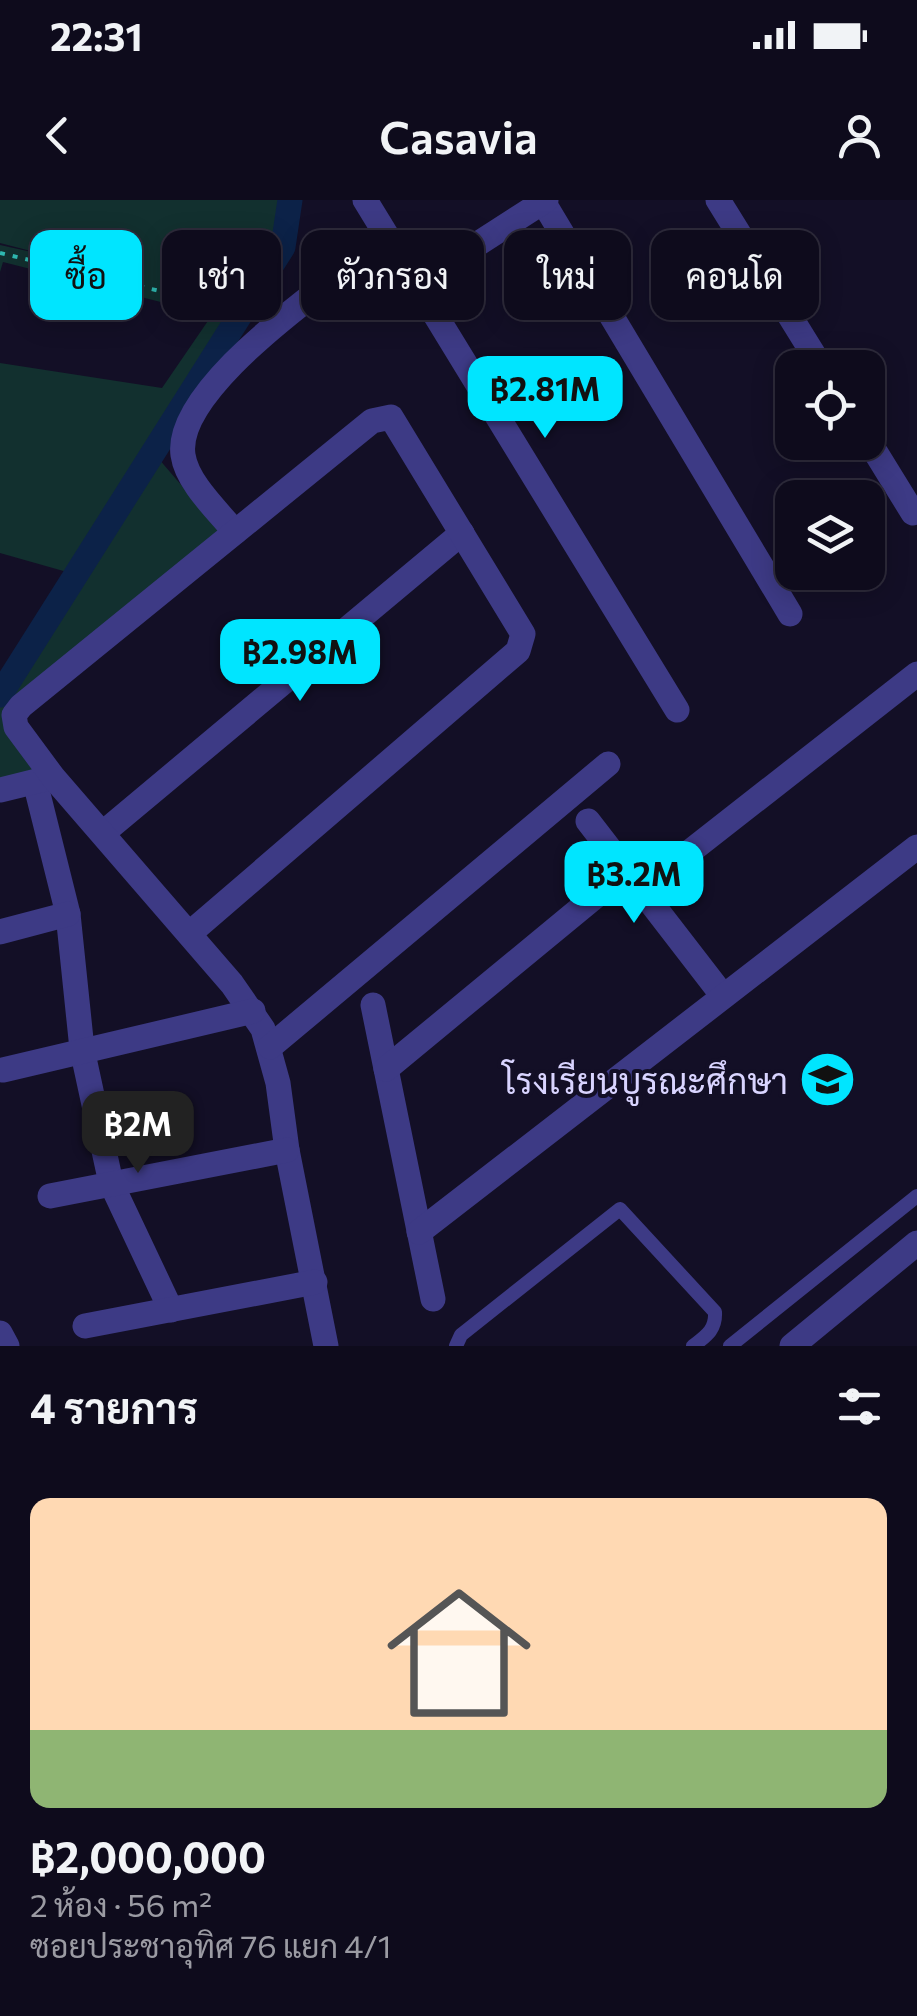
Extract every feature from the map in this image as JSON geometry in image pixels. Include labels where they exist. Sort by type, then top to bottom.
[{"type":"street","points":[[365,200],[384,230]]},
{"type":"street","points":[[718,200],[811,350]]},
{"type":"street","points":[[484,240],[544,201],[790,614]]},
{"type":"street","points":[[235,532],[188,472],[183,454],[184,435],[231,362],[301,304]]},
{"type":"street","points":[[440,320],[677,710]]},
{"type":"street","points":[[171,1310],[110,1183],[82,1050],[68,914],[44,780],[16,727],[14,715],[372,421],[391,417],[523,634],[518,652],[189,934]]},
{"type":"street","points":[[880,460],[913,513]]},
{"type":"street","points":[[103,833],[462,532]]},
{"type":"street","points":[[386,1069],[917,674]]},
{"type":"street","points":[[270,1047],[608,764]]},
{"type":"street","points":[[0,790],[44,780]]},
{"type":"street","points":[[44,780],[103,833],[253,1010],[270,1047],[326,1346]]},
{"type":"street","points":[[588,822],[724,996]]},
{"type":"street","points":[[419,1232],[917,847]]},
{"type":"street","points":[[0,932],[68,914]]},
{"type":"street","points":[[373,1005],[433,1299]]},
{"type":"street","points":[[3,1070],[253,1010]]},
{"type":"street","points":[[50,1196],[287,1150]]},
{"type":"street","points":[[792,1346],[913,1253]]},
{"type":"street","points":[[85,1326],[316,1282]]},
{"type":"street","points":[[0,1333],[7,1346]]},
{"type":"lane","points":[[730,1346],[917,1196]]},
{"type":"lane","points":[[456,1346],[462,1335],[620,1209],[714,1312],[716,1322],[711,1331],[693,1346]]},
{"type":"path","points":[[0,252],[164,292],[244,226]]},
{"type":"green space","points":[[0,200],[284,200],[280,230],[162,230],[162,302],[142,297],[142,230],[30,230],[30,251],[0,243]]},
{"type":"green space","points":[[0,245],[30,252],[30,269],[3,262],[0,272]]},
{"type":"green space","points":[[209,320],[231,320],[152,449],[67,572],[0,553],[0,363],[162,388]]},
{"type":"green space","points":[[158,458],[224,535],[21,699],[35,770],[0,779],[0,706]]},
{"type":"waterway","points":[[0,695],[283,247],[290,200]]},
{"type":"place","name":"โรงเรียนบูรณะศึกษา","points":[[827,1079]]}]
